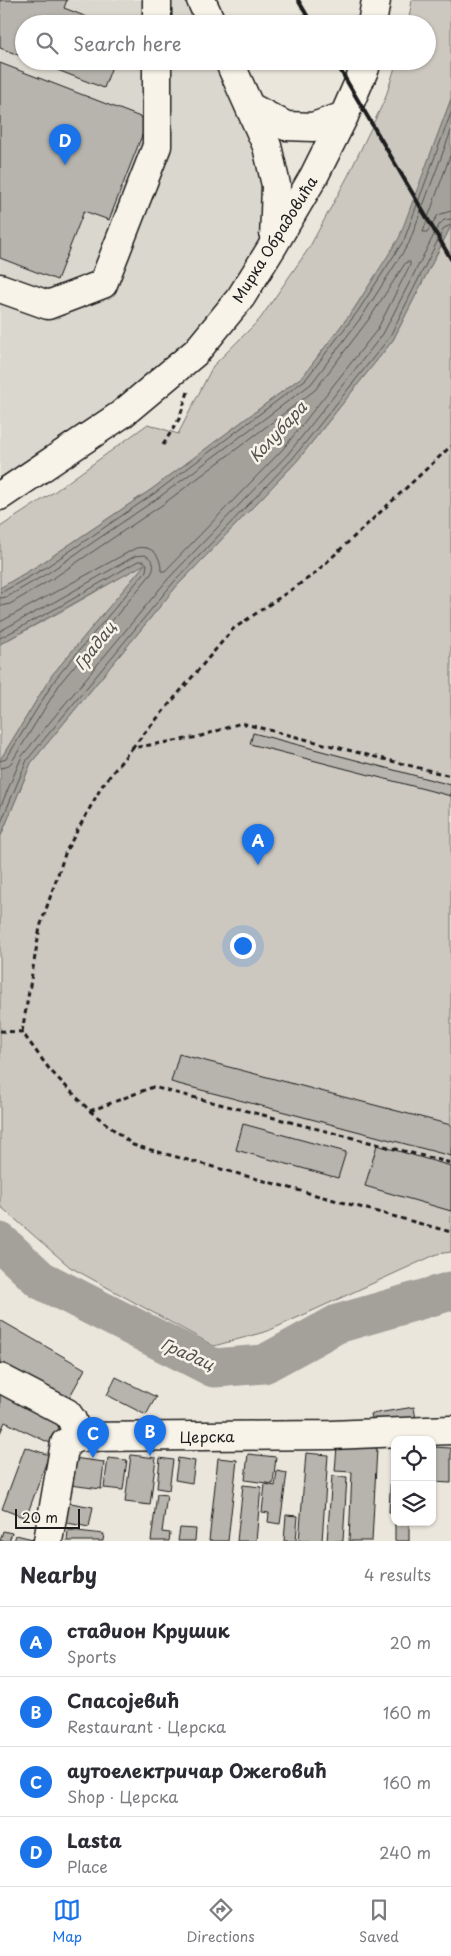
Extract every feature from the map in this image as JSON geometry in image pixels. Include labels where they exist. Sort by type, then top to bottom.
[{"type":"street","points":[[157,0],[157,15]]},
{"type":"street","points":[[201,0],[208,15]]},
{"type":"street","points":[[374,15],[376,0]]},
{"type":"street","points":[[0,288],[48,305],[103,284],[157,146],[157,70]]},
{"type":"street","points":[[233,70],[267,146],[276,185],[274,244]]},
{"type":"street","name":"Мирка Обрадовића","points":[[0,496],[122,414],[196,352],[241,297],[274,244],[314,176],[344,116],[362,70]]},
{"type":"street","points":[[250,107],[286,126],[313,127],[344,116]]},
{"type":"street","points":[[0,1378],[67,1412],[78,1437],[65,1443],[48,1541]]},
{"type":"street","name":"Церска","points":[[78,1437],[330,1435],[451,1430]]},
{"type":"path","points":[[163,445],[179,419],[189,394],[196,352]]},
{"type":"path","points":[[451,446],[313,575],[233,629],[102,786],[66,851],[40,927],[22,1032],[50,1070],[90,1112],[134,1145],[451,1232]]},
{"type":"path","points":[[132,748],[198,737],[241,723],[451,776]]},
{"type":"path","points":[[0,1031],[22,1032]]},
{"type":"path","points":[[90,1112],[153,1087],[451,1163]]},
{"type":"shaded area","points":[[0,0],[201,0],[208,15],[15,15],[15,70],[233,70],[267,146],[266,237],[196,352],[0,496]]},
{"type":"shaded area","points":[[412,0],[451,0],[451,99],[400,238],[354,309],[303,376],[152,489],[42,563],[0,588],[0,527],[54,492],[148,424],[178,434],[213,366],[260,319],[309,248],[348,176],[385,99],[394,70],[436,70],[436,15],[410,15]]},
{"type":"shaded area","points":[[451,226],[451,1252],[437,1254],[268,1331],[214,1346],[70,1267],[0,1206],[0,838],[31,763],[176,587],[297,461],[393,340]]},
{"type":"shaded area","points":[[147,562],[52,675],[0,760],[0,644]]},
{"type":"water","name":"Колубара","points":[[451,99],[451,226],[393,340],[297,461],[176,587],[31,763],[0,838],[0,760],[52,675],[145,564],[0,644],[0,588],[42,563],[152,489],[303,376],[354,309],[399,238]]},
{"type":"water","points":[[0,1225],[55,1276],[128,1323],[78,1309],[0,1261]]},
{"type":"building","points":[[0,0],[67,0],[64,8],[82,15],[15,15],[15,54],[0,48]]},
{"type":"building","points":[[0,63],[148,120],[109,220],[84,211],[57,280],[0,258]]},
{"type":"building","points":[[57,70],[111,70],[104,88]]},
{"type":"building","points":[[253,733],[451,785],[451,796],[250,744]]},
{"type":"building","points":[[179,1054],[451,1125],[451,1156],[171,1082]]},
{"type":"building","points":[[243,1124],[346,1152],[338,1178],[236,1150]]},
{"type":"building","points":[[377,1145],[451,1166],[451,1211],[365,1186]]},
{"type":"building","points":[[0,1320],[85,1369],[65,1405],[0,1367]]},
{"type":"building","points":[[116,1377],[156,1397],[146,1415],[107,1395]]},
{"type":"building","points":[[0,1388],[64,1418],[52,1444],[5,1422],[0,1433]]},
{"type":"building","points":[[414,1407],[416,1420],[374,1427],[371,1414]]},
{"type":"building","points":[[337,1446],[377,1448],[372,1541],[349,1541],[352,1472],[335,1471]]},
{"type":"building","points":[[25,1447],[49,1455],[26,1518],[2,1509]]},
{"type":"building","points":[[436,1447],[451,1448],[451,1483],[436,1482]]},
{"type":"building","points":[[306,1453],[328,1455],[322,1541],[299,1541]]},
{"type":"building","points":[[248,1454],[276,1457],[273,1484],[245,1480]]},
{"type":"building","points":[[131,1455],[156,1458],[150,1505],[125,1502]]},
{"type":"building","points":[[73,1458],[104,1462],[101,1489],[70,1485]]},
{"type":"building","points":[[108,1458],[127,1460],[123,1490],[104,1488]]},
{"type":"building","points":[[160,1458],[173,1460],[169,1490],[157,1488]]},
{"type":"building","points":[[178,1458],[195,1461],[192,1483],[175,1480]]},
{"type":"building","points":[[218,1458],[237,1460],[228,1541],[209,1541]]},
{"type":"building","points":[[277,1471],[287,1473],[280,1524],[268,1522],[269,1513],[262,1512],[265,1484],[275,1486]]},
{"type":"building","points":[[391,1471],[391,1512],[389,1512]]},
{"type":"building","points":[[332,1476],[347,1477],[343,1541],[327,1541]]},
{"type":"building","points":[[243,1485],[261,1487],[256,1541],[237,1541]]},
{"type":"building","points":[[157,1494],[167,1495],[162,1532],[170,1533],[169,1541],[151,1541]]},
{"type":"building","points":[[65,1502],[93,1507],[89,1527],[62,1522]]},
{"type":"building","points":[[286,1515],[298,1516],[296,1541],[284,1541]]},
{"type":"building","points":[[395,1526],[409,1526],[409,1541],[395,1541]]},
{"type":"building","points":[[180,1528],[196,1529],[195,1541],[178,1541]]},
{"type":"building","points":[[68,1530],[104,1534],[103,1541],[67,1541]]},
{"type":"building","points":[[3,1531],[12,1533],[9,1541],[0,1541]]},
{"type":"building","points":[[16,1535],[37,1540],[14,1541]]},
{"type":"waterway","name":"Градац","points":[[0,1242],[41,1280],[214,1368],[264,1364],[337,1324],[451,1291]]},
{"type":"railway","points":[[298,0],[307,15]]},
{"type":"railway","points":[[340,70],[451,259]]},
{"type":"place","name":"Lasta","points":[[65,165]]},
{"type":"place","name":"стадион Крушик","points":[[258,865]]},
{"type":"place","name":"Спасојевић","points":[[150,1456]]},
{"type":"place","name":"аутоелектричар Ожеговић","points":[[93,1458]]}]
